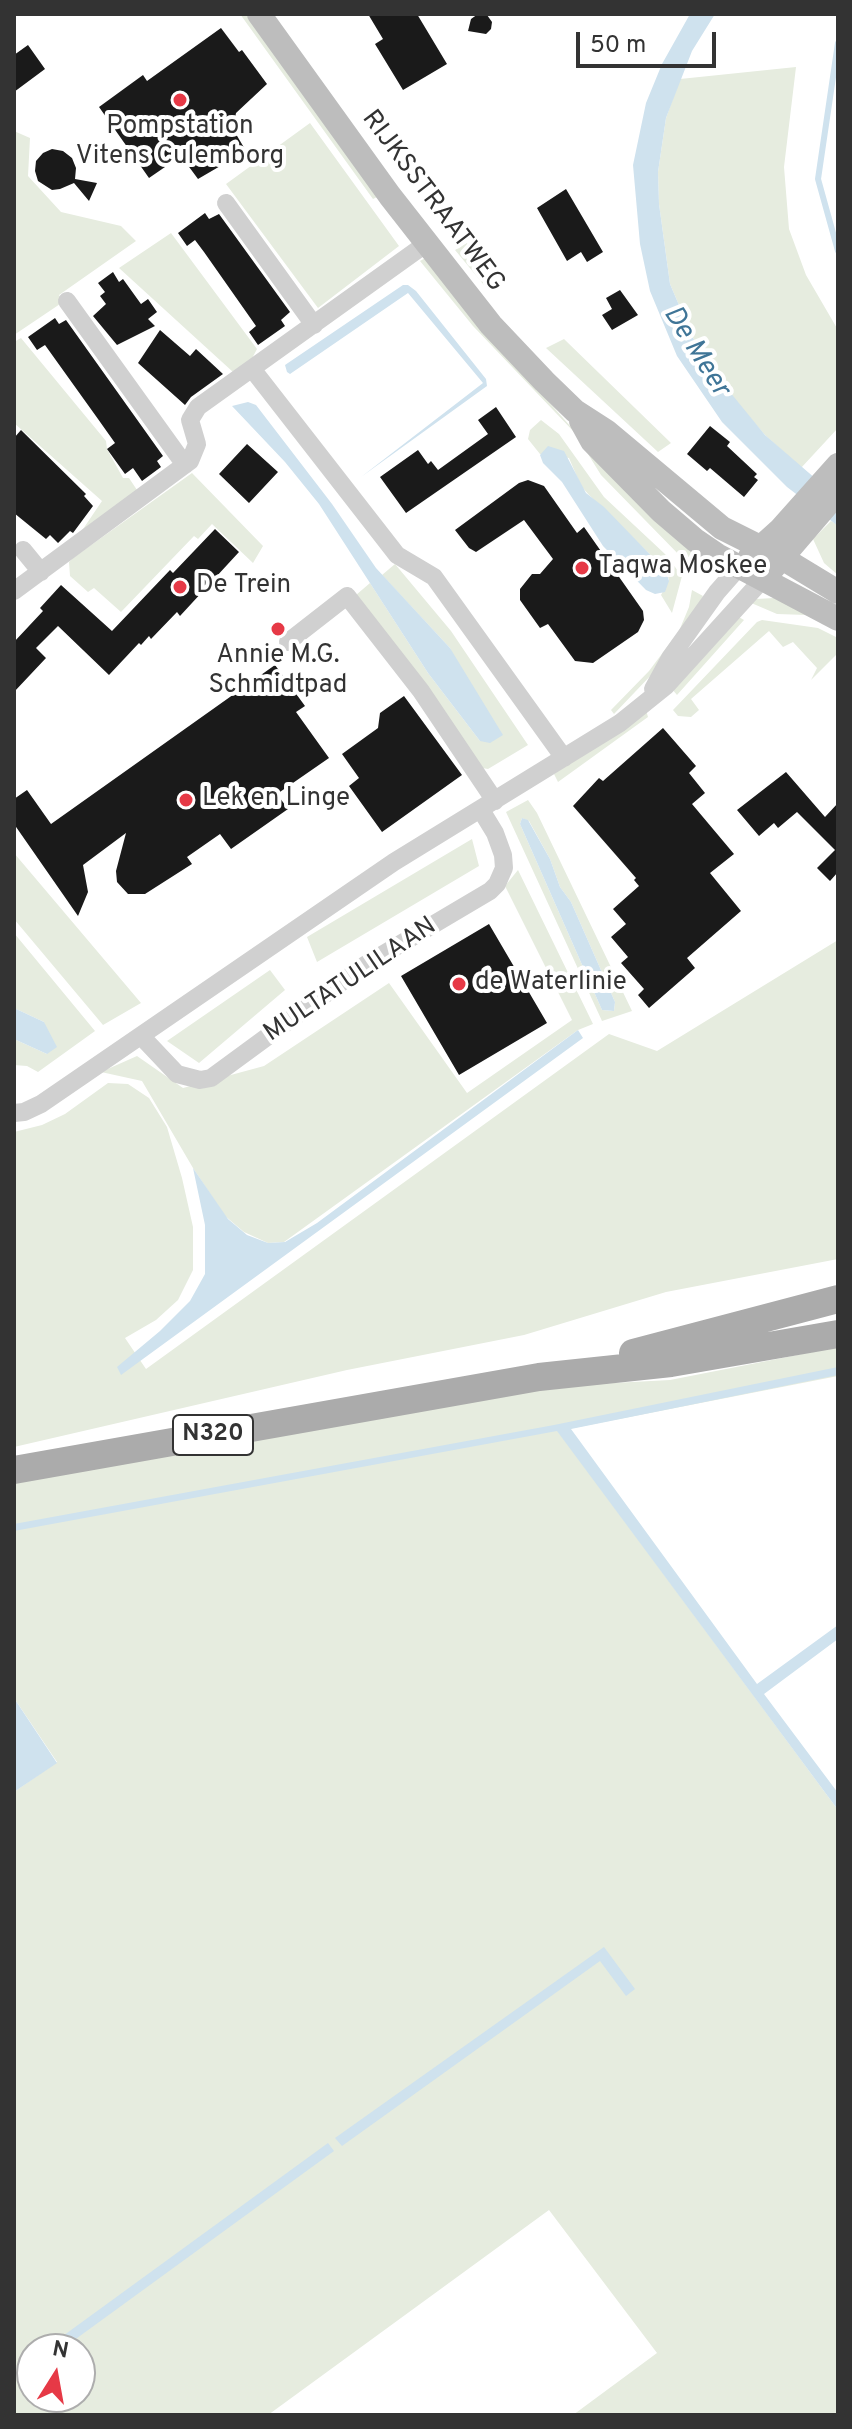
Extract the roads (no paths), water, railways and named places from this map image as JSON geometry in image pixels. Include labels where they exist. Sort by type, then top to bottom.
[{"type":"main road","name":"N320","points":[[539,1377],[838,1299]]},
{"type":"main road","name":"N320","points":[[14,1470],[539,1377],[671,1363],[838,1334]]},
{"type":"street","name":"RIJKSSTRAATWEG","points":[[259,14],[491,325],[575,411],[606,431],[722,528],[838,592]]},
{"type":"street","points":[[226,203],[314,325]]},
{"type":"street","points":[[14,591],[193,457],[197,444],[190,426],[198,407],[427,243]]},
{"type":"street","points":[[67,301],[185,465]]},
{"type":"street","points":[[253,370],[397,555],[434,577],[564,758]]},
{"type":"street","name":"RIJKSSTRAATWEG","points":[[575,411],[592,441],[661,511],[708,550],[838,619]]},
{"type":"street","points":[[14,1113],[41,1104],[394,862],[620,723],[666,686],[763,579],[772,553],[834,479]]},
{"type":"street","points":[[23,550],[41,572]]},
{"type":"street","points":[[649,698],[670,658],[717,592],[739,567],[772,553]]},
{"type":"street","name":"MULTATULILAAN","points":[[142,1037],[177,1074],[200,1080],[211,1078],[365,965],[490,891],[504,868],[488,806],[421,691],[347,596],[288,642]]},
{"type":"water","name":"De Meer","points":[[690,14],[715,14],[692,51],[666,118],[658,172],[659,204],[670,284],[693,338],[716,375],[765,435],[838,498],[838,526],[787,487],[722,422],[677,356],[650,291],[640,244],[633,165],[646,103],[662,64]]},
{"type":"water","points":[[403,285],[416,291],[486,379],[487,386],[361,477],[483,383],[408,293],[290,374],[287,372],[285,365]]},
{"type":"water","points":[[248,402],[256,405],[332,504],[376,568],[450,648],[503,735],[490,743],[480,741],[428,673],[319,504],[285,462],[232,406]]},
{"type":"water","points":[[548,446],[564,451],[586,493],[604,507],[666,571],[669,581],[665,592],[655,594],[646,590],[603,546],[562,482],[543,463],[540,455]]},
{"type":"water","points":[[522,818],[528,820],[550,859],[560,887],[571,902],[615,1002],[614,1011],[602,1010],[520,824]]},
{"type":"water","points":[[14,1008],[44,1022],[57,1047],[47,1054],[14,1039]]},
{"type":"water","points":[[578,1030],[583,1038],[121,1375],[117,1367],[190,1301],[205,1274],[205,1225],[193,1168],[228,1219],[247,1235],[268,1243],[285,1242],[317,1223]]},
{"type":"water","points":[[838,1367],[838,1375],[571,1429],[757,1684],[838,1625],[838,1639],[764,1694],[838,1793],[838,1810],[557,1431],[14,1531],[14,1524],[554,1425]]},
{"type":"water","points":[[14,1698],[57,1763],[14,1792]]},
{"type":"water","points":[[604,1947],[635,1989],[626,1996],[600,1961],[342,2146],[335,2138]]},
{"type":"water","points":[[328,2143],[334,2151],[84,2333],[67,2333]]},
{"type":"waterway","points":[[838,43],[818,179],[838,251]]},
{"type":"place","name":"Pompstation Vitens Culemborg","points":[[180,100]]},
{"type":"place","name":"Taqwa Moskee","points":[[582,568]]},
{"type":"place","name":"De Trein","points":[[180,587]]},
{"type":"place","name":"Annie M.G. Schmidtpad","points":[[278,629]]},
{"type":"place","name":"Lek en Linge","points":[[186,800]]},
{"type":"place","name":"de Waterlinie","points":[[459,984]]}]
